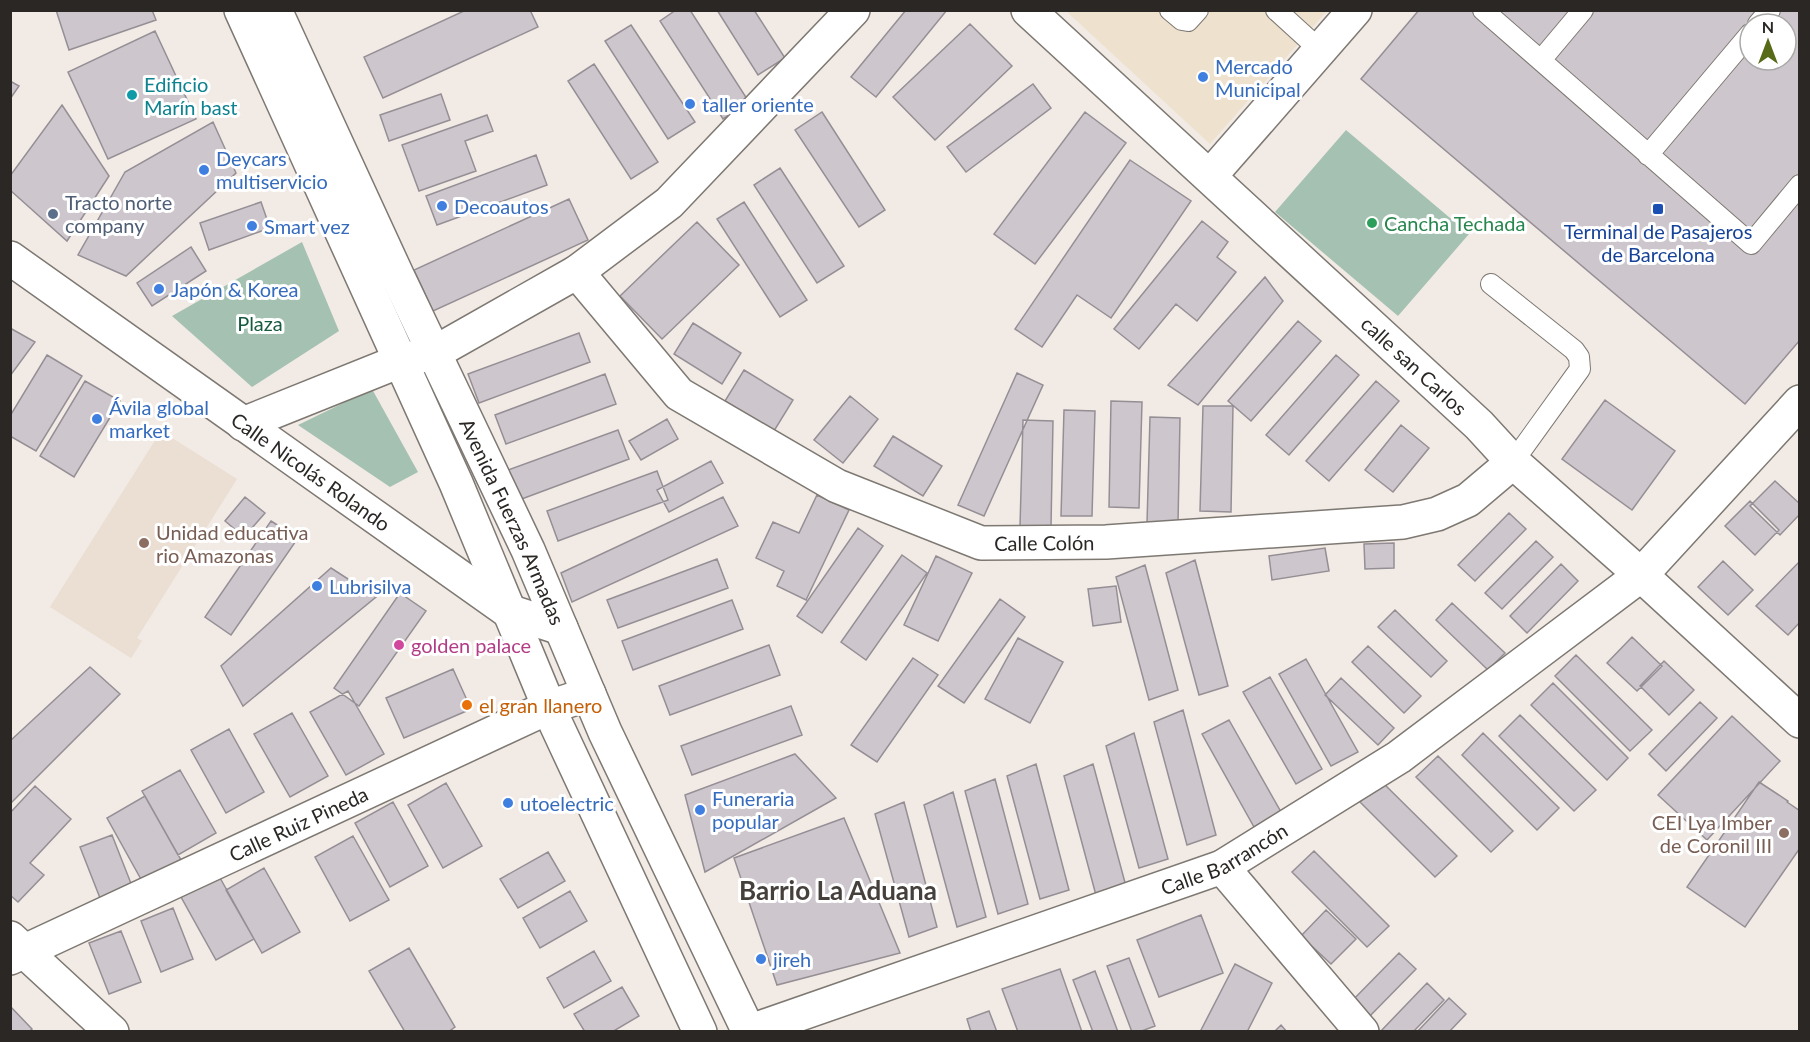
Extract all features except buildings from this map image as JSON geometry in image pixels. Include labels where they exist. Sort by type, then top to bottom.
[{"type":"street","name":"Avenida Fuerzas Armadas","points":[[241,10],[456,483],[507,611],[549,707],[700,1032]]},
{"type":"street","name":"Avenida Fuerzas Armadas","points":[[275,10],[528,550],[605,732],[749,1031]]},
{"type":"street","points":[[243,424],[400,361],[434,353],[577,272],[669,203],[853,10]]},
{"type":"street","name":"calle san Carlos","points":[[1028,10],[1479,425],[1513,462],[1641,575],[1800,722]]},
{"type":"street","points":[[1210,176],[1355,10]]},
{"type":"street","name":"Calle Nicolás Rolando","points":[[10,258],[507,611],[561,628]]},
{"type":"street","name":"Calle Colón","points":[[577,272],[679,393],[837,486],[981,543],[1106,542],[1404,522],[1437,514],[1468,500],[1513,462]]},
{"type":"street","name":"Calle Barrancón","points":[[749,1031],[1222,867],[1399,757],[1641,575],[1800,402]]},
{"type":"street","name":"Calle Ruiz Pineda","points":[[15,949],[549,707],[589,694]]},
{"type":"street","points":[[1222,867],[1362,1032]]},
{"type":"street","points":[[15,949],[112,1032]]},
{"type":"lane","points":[[1170,10],[1182,20],[1188,21],[1198,10]]},
{"type":"lane","points":[[1276,10],[1320,50]]},
{"type":"lane","points":[[1483,10],[1751,244],[1800,185]]},
{"type":"lane","points":[[1540,60],[1583,10]]},
{"type":"lane","points":[[1648,155],[1738,48]]},
{"type":"lane","points":[[1491,284],[1574,350],[1580,369],[1513,462]]},
{"type":"shaded area","name":"Mercado Municipal","points":[[1066,11],[1327,11],[1210,144]]},
{"type":"shaded area","name":"Unidad educativa rio Amazonas","points":[[161,431],[237,479],[137,638],[142,641],[131,658],[50,607]]},
{"type":"green space","name":"Cancha Techada","points":[[1346,130],[1469,234],[1398,316],[1275,212]]},
{"type":"green space","name":"Plaza","points":[[302,242],[339,331],[252,387],[172,316]]},
{"type":"green space","points":[[372,389],[418,472],[390,487],[298,425]]},
{"type":"place","name":"Mercado Municipal","points":[[1203,77]]},
{"type":"place","name":"Edificio Marín bast","points":[[132,95]]},
{"type":"place","name":"taller oriente","points":[[690,104]]},
{"type":"place","name":"Deycars multiservicio","points":[[204,170]]},
{"type":"place","name":"Decoautos","points":[[442,206]]},
{"type":"place","name":"Terminal de Pasajeros de Barcelona","points":[[1658,209]]},
{"type":"place","name":"Tracto norte company","points":[[53,214]]},
{"type":"place","name":"Cancha Techada","points":[[1372,223]]},
{"type":"place","name":"Smart vez","points":[[252,226]]},
{"type":"place","name":"Japón & Korea","points":[[159,289]]},
{"type":"place","name":"Ávila global market","points":[[97,419]]},
{"type":"place","name":"Unidad educativa rio Amazonas","points":[[144,543]]},
{"type":"place","name":"Lubrisilva","points":[[317,586]]},
{"type":"place","name":"golden palace","points":[[399,645]]},
{"type":"place","name":"el gran llanero","points":[[467,705]]},
{"type":"place","name":"utoelectric","points":[[508,803]]},
{"type":"place","name":"Funeraria popular","points":[[700,810]]},
{"type":"place","name":"CEI Lya Imber de Coronil III","points":[[1784,833]]},
{"type":"place","name":"jireh","points":[[761,959]]},
{"type":"district","name":"Barrio La Aduana","points":[[838,890]]}]
